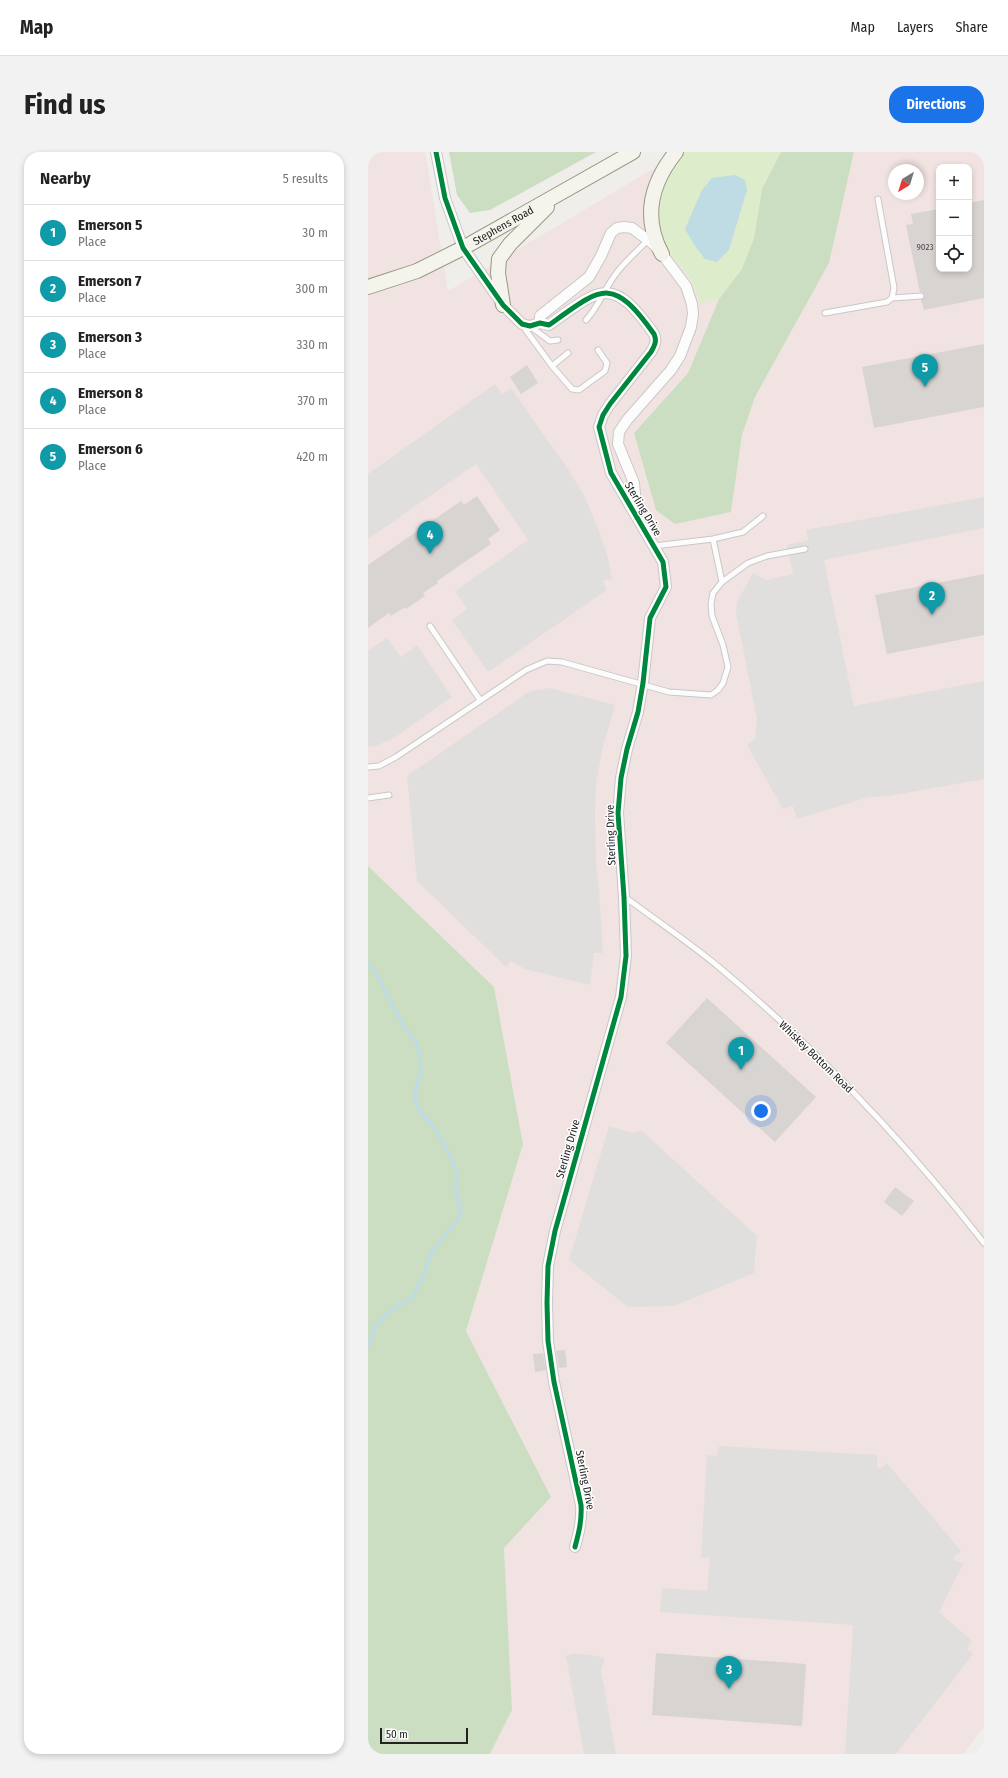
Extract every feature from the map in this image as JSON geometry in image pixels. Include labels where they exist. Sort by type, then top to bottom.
[{"type":"street","points":[[436,152],[445,198],[463,248],[503,305],[530,325],[549,325],[582,301],[603,293]]},
{"type":"street","name":"Stephens Road","points":[[368,286],[417,271],[463,248],[633,152]]},
{"type":"street","points":[[662,254],[656,241],[653,227],[652,197],[660,176],[676,152]]},
{"type":"street","points":[[503,305],[498,273],[499,259],[510,244],[558,195]]},
{"type":"street","name":"Sterling Drive","points":[[530,325],[589,276],[601,256],[609,236],[614,230],[628,226],[638,231],[662,254],[686,286],[692,304],[693,314],[691,327],[676,363],[627,420],[619,432],[618,444],[634,483],[637,518]]},
{"type":"street","name":"Sterling Drive","points":[[576,1547],[580,1530],[581,1505],[554,1382],[548,1341],[548,1266],[555,1231],[621,997],[626,956],[624,897],[618,813],[621,778],[627,749],[638,712],[643,683],[650,618],[666,587],[663,562],[611,473],[600,427],[603,415],[651,352],[655,346],[656,338],[638,311],[627,301],[615,294],[603,293]]},
{"type":"lane","points":[[878,199],[894,288],[892,298]]},
{"type":"lane","points":[[586,320],[594,312],[603,293],[618,271],[648,240]]},
{"type":"lane","points":[[825,314],[886,302],[892,298],[921,296]]},
{"type":"lane","points":[[530,325],[550,342],[558,340]]},
{"type":"lane","points":[[530,325],[552,366],[572,389],[579,390],[605,371],[607,363],[598,350]]},
{"type":"lane","points":[[552,366],[568,353]]},
{"type":"lane","points":[[654,546],[713,539],[743,532],[763,516]]},
{"type":"lane","points":[[713,539],[722,582]]},
{"type":"lane","points":[[368,767],[379,766],[396,757],[526,670],[547,662],[562,662],[643,683],[669,692],[711,695],[718,690],[723,683],[728,668],[723,645],[712,616],[711,604],[713,593],[722,582],[748,563],[767,556],[805,549]]},
{"type":"lane","points":[[430,626],[480,700]]},
{"type":"lane","points":[[368,798],[389,794]]},
{"type":"lane","name":"Whiskey Bottom Road","points":[[624,897],[719,967],[794,1034],[834,1073],[903,1146],[984,1243]]},
{"type":"shaded area","points":[[368,152],[425,152],[448,291],[681,152],[684,152],[680,155],[671,255],[691,279],[700,303],[719,299],[688,373],[634,433],[731,512],[742,435],[755,397],[829,263],[854,152],[984,152],[984,1727],[963,1754],[490,1754],[512,1710],[504,1548],[551,1497],[466,1331],[523,1144],[494,987],[368,866]]},
{"type":"shaded area","points":[[495,384],[502,394],[511,388],[570,472],[584,495],[599,531],[608,558],[612,579],[604,580],[603,583],[607,590],[488,672],[452,620],[467,609],[455,591],[528,540],[476,464],[368,539],[368,474]]},
{"type":"shaded area","points":[[984,497],[984,528],[824,560],[854,706],[984,681],[984,779],[888,796],[869,797],[797,819],[793,806],[783,809],[747,745],[755,739],[757,719],[736,613],[737,602],[753,573],[766,580],[793,574],[787,545],[808,540],[806,530]]},
{"type":"shaded area","points":[[387,638],[401,657],[417,645],[452,697],[394,738],[376,746],[368,747],[368,651]]},
{"type":"shaded area","points":[[550,688],[615,705],[602,750],[596,785],[596,862],[603,953],[594,953],[590,985],[525,969],[511,961],[506,967],[417,881],[407,776],[530,691]]},
{"type":"shaded area","points":[[609,1126],[633,1133],[642,1131],[757,1236],[754,1273],[674,1306],[628,1307],[569,1260]]},
{"type":"shaded area","points":[[719,1446],[877,1455],[877,1467],[880,1469],[887,1463],[961,1551],[954,1557],[954,1560],[963,1564],[939,1612],[972,1641],[967,1649],[973,1654],[896,1754],[845,1754],[853,1625],[660,1612],[662,1588],[707,1591],[710,1558],[701,1557],[707,1455],[717,1456]]},
{"type":"shaded area","points":[[574,1653],[598,1656],[605,1659],[601,1670],[616,1754],[584,1754],[566,1656]]},
{"type":"green space","points":[[449,152],[596,152],[490,210],[470,213],[457,195]]},
{"type":"green space","points":[[684,152],[781,152],[762,189],[754,238],[742,269],[719,299],[700,303],[691,279],[671,255],[660,236],[656,215],[665,174]]},
{"type":"green space","points":[[781,152],[854,152],[829,263],[755,397],[742,435],[731,512],[675,524],[656,510],[634,433],[688,373],[719,299],[742,269],[754,238],[762,189]]},
{"type":"green space","points":[[368,866],[494,987],[523,1144],[466,1331],[551,1497],[504,1548],[512,1710],[490,1754],[368,1754]]},
{"type":"water","points":[[735,175],[745,180],[747,190],[729,250],[717,262],[705,259],[685,229],[702,190],[712,178]]},
{"type":"building","points":[[984,200],[984,298],[924,310],[921,300],[925,295],[920,292],[906,225],[913,224],[911,214],[936,210],[936,272],[972,272],[972,202]]},
{"type":"building","points":[[984,344],[984,407],[874,428],[862,367]]},
{"type":"building","points":[[527,365],[538,383],[521,394],[510,377]]},
{"type":"building","points":[[477,496],[500,530],[488,539],[491,544],[437,581],[438,583],[423,593],[425,596],[406,609],[405,607],[391,616],[389,613],[368,628],[368,565],[461,501],[464,505]]},
{"type":"building","points":[[984,574],[984,635],[887,654],[875,595]]},
{"type":"building","points":[[707,998],[816,1097],[775,1142],[666,1043]]},
{"type":"building","points":[[895,1187],[914,1201],[902,1216],[884,1202]]},
{"type":"building","points":[[565,1350],[567,1367],[559,1368],[556,1351]]},
{"type":"building","points":[[543,1353],[546,1370],[535,1372],[533,1354]]},
{"type":"building","points":[[656,1653],[806,1664],[802,1726],[652,1715]]},
{"type":"waterway","points":[[368,964],[374,969],[403,1025],[416,1042],[420,1055],[421,1072],[416,1088],[415,1100],[421,1113],[435,1128],[451,1158],[457,1175],[456,1192],[461,1210],[458,1220],[432,1251],[425,1272],[412,1298],[393,1309],[375,1327],[368,1347]]},
{"type":"cycle path","points":[[436,152],[445,198],[463,248],[503,305],[522,324],[530,326],[540,323],[549,325],[582,302],[594,296],[606,293],[616,295],[627,302],[640,315],[654,334],[655,339],[651,352],[610,404],[603,415],[599,427],[611,473],[663,562],[666,587],[650,618],[643,683],[638,712],[627,749],[621,778],[618,813],[624,897],[626,956],[621,997],[555,1231],[548,1266],[548,1341],[554,1382],[581,1505],[580,1526],[575,1547]]},
{"type":"place","name":"Emerson 6","points":[[925,387]]},
{"type":"place","name":"Emerson 8","points":[[430,554]]},
{"type":"place","name":"Emerson 7","points":[[932,615]]},
{"type":"place","name":"Emerson 5","points":[[741,1070]]},
{"type":"place","name":"Emerson 3","points":[[729,1689]]}]
